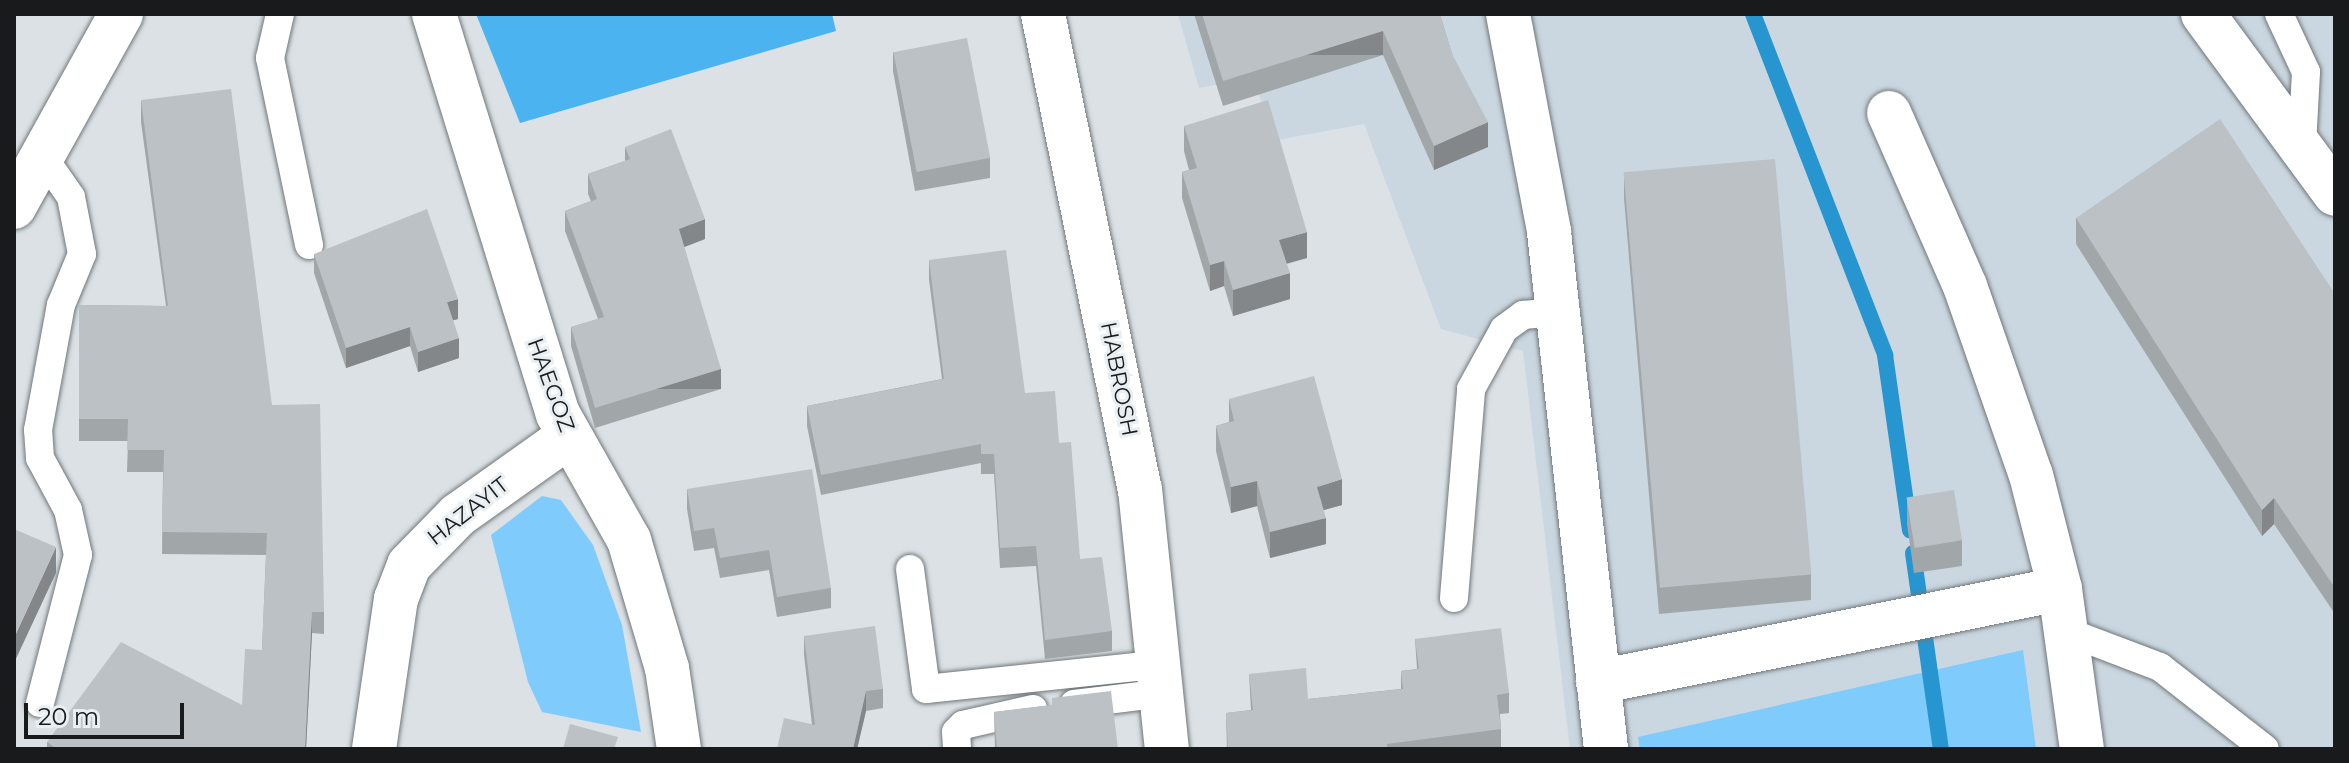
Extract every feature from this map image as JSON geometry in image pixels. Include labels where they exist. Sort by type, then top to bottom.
[{"type":"street","points":[[14,207],[121,14]]},
{"type":"street","name":"HAEGOZ","points":[[434,14],[569,436],[629,540],[667,668],[679,749]]},
{"type":"street","name":"HABROSH","points":[[1043,14],[1140,489],[1164,678],[1167,749]]},
{"type":"street","points":[[1508,14],[1535,135],[1559,312],[1606,749]]},
{"type":"street","points":[[2203,14],[2335,194]]},
{"type":"street","points":[[1889,113],[1989,347],[2060,589],[2082,749]]},
{"type":"street","name":"HAZAYIT","points":[[374,749],[396,599],[409,565],[458,515],[569,436]]},
{"type":"street","points":[[1598,682],[2060,589]]},
{"type":"lane","points":[[280,14],[270,58],[309,245]]},
{"type":"lane","points":[[2279,14],[2306,72],[2302,146]]},
{"type":"lane","points":[[40,703],[78,555],[68,510],[40,458],[38,430],[61,305],[82,254],[71,197],[41,154]]},
{"type":"lane","points":[[1454,598],[1475,379],[1504,329],[1523,315],[1559,312]]},
{"type":"lane","points":[[910,569],[926,689],[1164,678]]},
{"type":"lane","points":[[2068,632],[2160,667],[2265,749]]},
{"type":"lane","points":[[957,749],[956,732],[985,715],[1164,678]]},
{"type":"shaded area","points":[[476,14],[832,14],[836,31],[520,123]]},
{"type":"shaded area","points":[[1178,14],[2335,14],[2335,749],[1570,749],[1523,351],[1441,329],[1364,124],[1277,140],[1252,78],[1199,88]]},
{"type":"shaded area","points":[[542,496],[561,500],[593,545],[622,625],[641,732],[542,712],[528,682],[491,535]]},
{"type":"shaded area","points":[[2023,650],[2036,749],[1640,749],[1638,737]]},
{"type":"building","points":[[1202,14],[1440,14],[1452,54],[1488,122],[1434,146],[1383,31],[1223,81]]},
{"type":"building","points":[[967,38],[990,158],[917,172],[893,52]]},
{"type":"building","points":[[231,89],[272,405],[320,404],[324,612],[312,612],[305,749],[57,749],[47,742],[121,642],[242,705],[245,649],[262,650],[267,533],[162,532],[164,450],[127,450],[128,419],[79,419],[79,305],[168,306],[141,100]]},
{"type":"building","points":[[1268,100],[1307,232],[1279,240],[1290,273],[1233,290],[1224,261],[1210,265],[1182,172],[1197,168],[1184,126]]},
{"type":"building","points":[[2220,119],[2335,294],[2335,588],[2274,498],[2262,510],[2076,218]]},
{"type":"building","points":[[671,129],[705,219],[679,229],[721,369],[595,408],[571,327],[604,317],[565,211],[597,199],[588,174],[630,159],[625,147]]},
{"type":"building","points":[[1775,159],[1811,574],[1660,588],[1624,172]]},
{"type":"building","points":[[427,209],[458,299],[447,302],[459,338],[418,352],[410,327],[346,348],[314,254]]},
{"type":"building","points":[[1006,250],[1025,393],[1055,391],[1059,443],[1071,442],[1080,559],[1102,557],[1112,631],[1045,640],[1036,546],[1000,548],[994,454],[981,454],[981,444],[821,475],[807,406],[944,379],[929,260]]},
{"type":"building","points":[[1314,376],[1342,479],[1317,487],[1326,518],[1270,532],[1257,481],[1231,487],[1216,426],[1234,421],[1229,399]]},
{"type":"building","points":[[812,469],[831,588],[777,597],[769,550],[720,558],[714,528],[694,531],[687,489]]},
{"type":"building","points":[[1954,490],[1962,540],[1915,548],[1907,498]]},
{"type":"building","points":[[14,529],[56,547],[14,638]]},
{"type":"building","points":[[875,626],[883,689],[866,691],[853,749],[777,749],[784,718],[815,725],[804,636]]},
{"type":"building","points":[[1501,628],[1509,693],[1497,695],[1501,729],[1387,744],[1387,749],[1228,749],[1226,713],[1253,710],[1249,674],[1306,668],[1308,699],[1403,689],[1401,671],[1419,669],[1415,639]]},
{"type":"building","points":[[1111,691],[1118,749],[997,749],[994,712],[1052,705],[1052,698]]},
{"type":"building","points":[[570,724],[618,737],[614,749],[563,749]]},
{"type":"waterway","points":[[1753,14],[1885,355],[1910,530]]},
{"type":"waterway","points":[[1913,553],[1941,749]]}]
